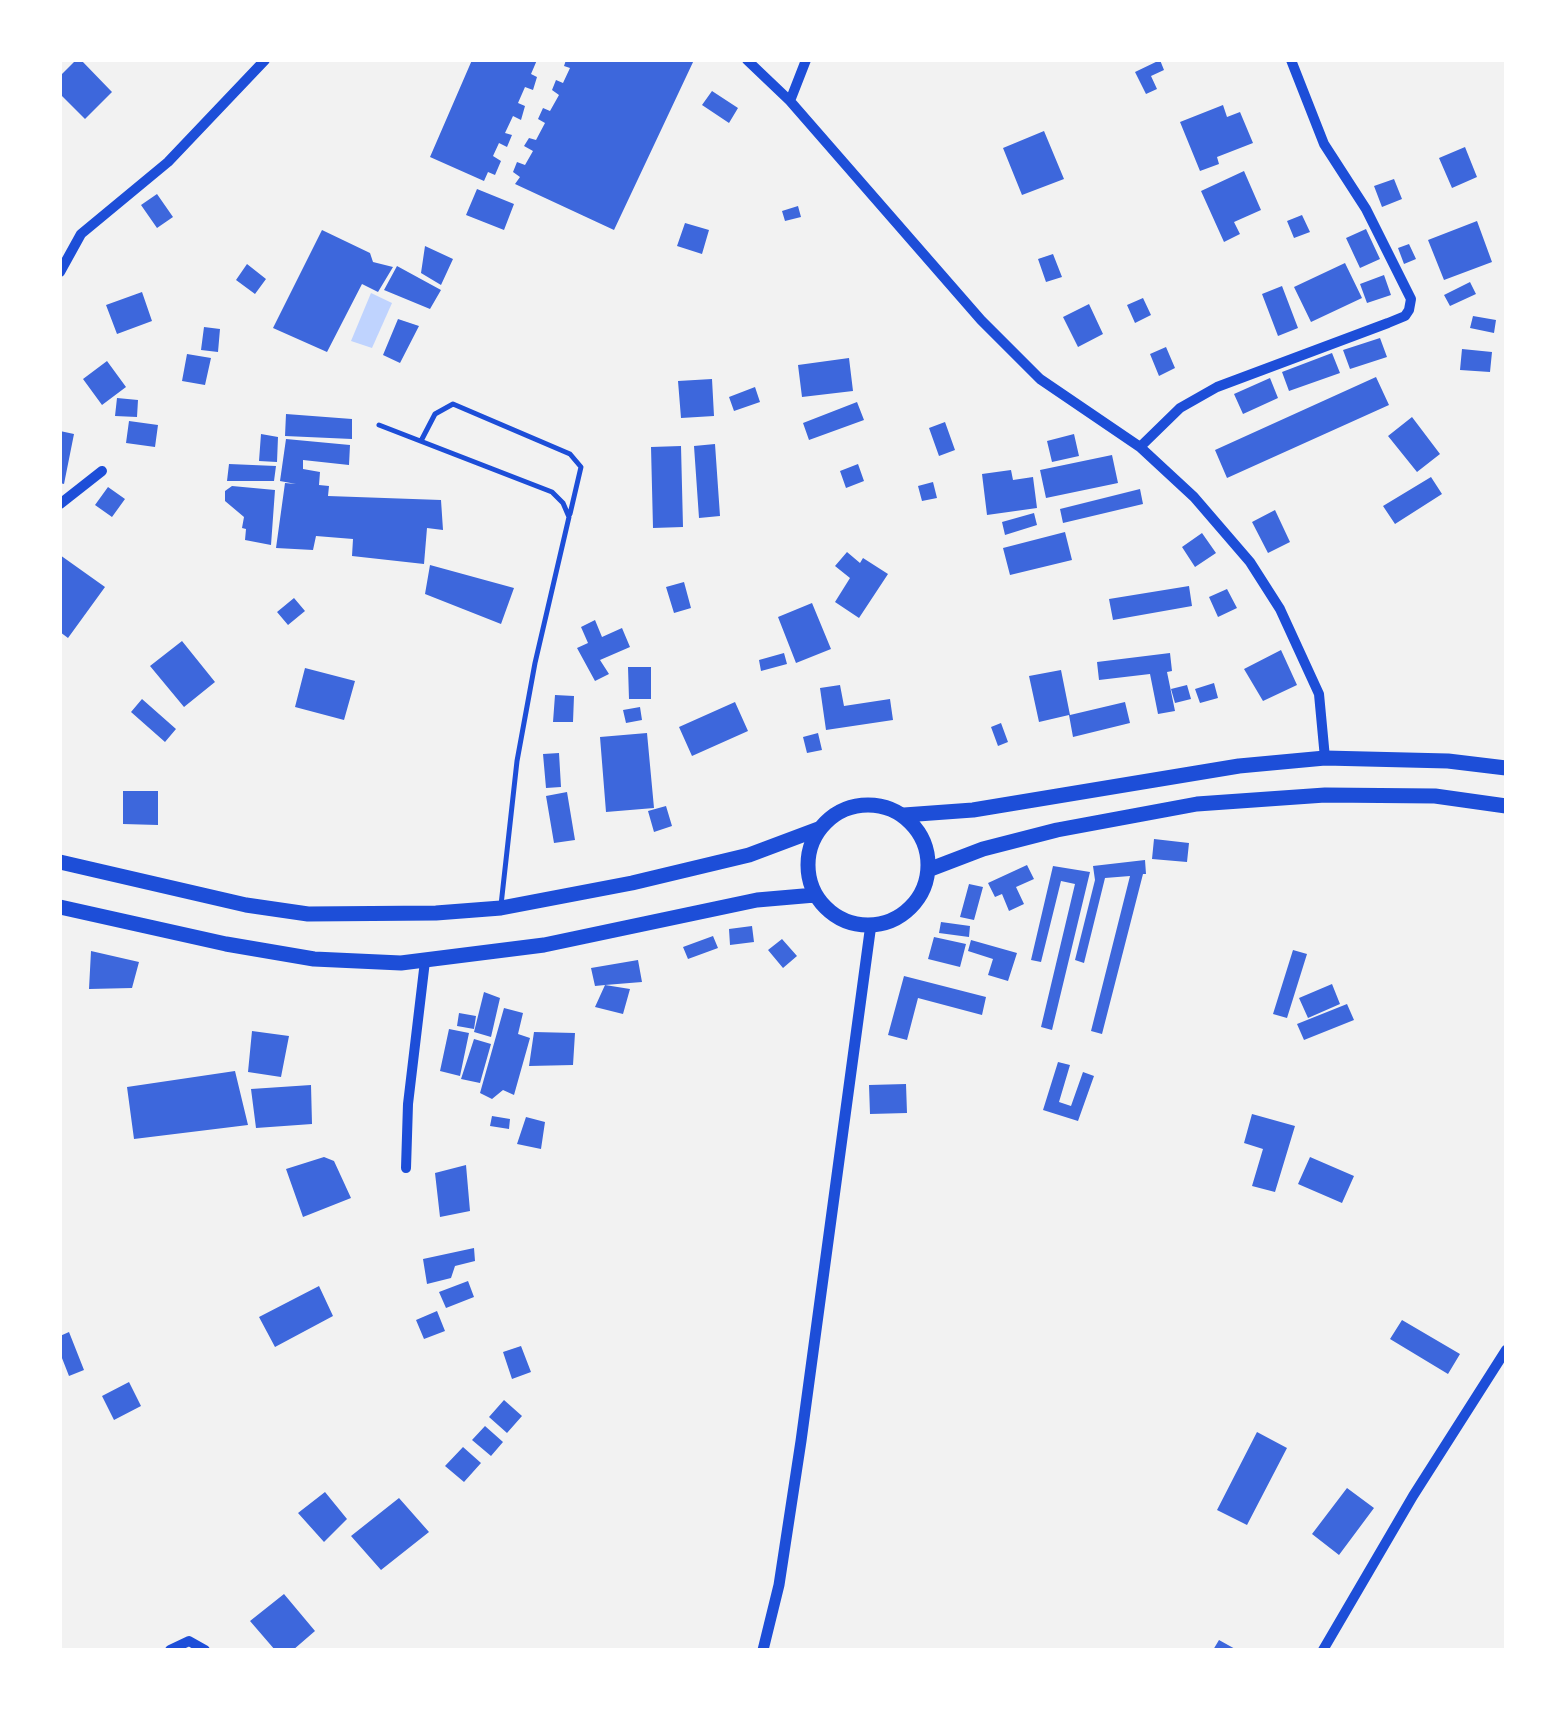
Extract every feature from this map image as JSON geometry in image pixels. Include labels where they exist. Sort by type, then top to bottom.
[{"type":"highway","points":[[904,815],[974,810],[1221,769],[1325,758],[1448,761],[1506,768]]},
{"type":"highway","points":[[928,870],[983,849],[1057,830],[1197,804],[1324,795],[1436,796],[1506,806]]},
{"type":"highway","points":[[60,862],[246,906],[308,914],[436,914],[501,908],[749,856],[820,828],[843,809],[864,804],[884,806],[904,815],[918,830],[927,849],[928,870],[923,890],[912,906],[897,918],[871,924],[842,920],[826,909],[808,877],[807,858],[820,828]]},
{"type":"highway","points":[[60,906],[226,944],[314,959],[401,963],[528,948],[756,900],[815,894]]},
{"type":"street","points":[[60,272],[81,234],[168,162],[265,60]]},
{"type":"street","points":[[747,60],[790,101],[981,320],[1040,378],[1140,447],[1194,497],[1250,562],[1280,609],[1319,694],[1325,758]]},
{"type":"street","points":[[790,101],[806,60]]},
{"type":"street","points":[[1140,447],[1180,408],[1217,387],[1388,323],[1410,310],[1411,299],[1366,209],[1324,144],[1290,60]]},
{"type":"street","points":[[60,504],[102,471]]},
{"type":"street","points":[[768,1648],[871,924]]},
{"type":"street","points":[[406,1168],[408,1104],[425,961]]},
{"type":"street","points":[[1338,1650],[1325,1646],[1412,1496],[1506,1350]]},
{"type":"street","points":[[170,1650],[189,1641],[205,1650]]},
{"type":"lane","points":[[422,439],[435,414],[452,404],[570,454],[581,466],[535,663],[517,761],[501,908]]},
{"type":"lane","points":[[379,425],[552,492],[569,516]]},
{"type":"water","points":[[371,293],[392,303],[372,348],[351,341]]},
{"type":"building","points":[[76,60],[81,60],[112,92],[85,119],[60,94],[60,76]]},
{"type":"building","points":[[472,60],[537,60],[531,74],[537,77],[533,90],[525,87],[518,103],[525,106],[521,120],[513,116],[505,133],[512,135],[507,147],[499,143],[493,156],[501,161],[495,175],[488,172],[484,181],[430,157]]},
{"type":"building","points":[[566,60],[694,60],[614,230],[515,184],[520,177],[513,172],[517,162],[525,165],[533,151],[524,146],[529,138],[536,140],[545,123],[538,119],[543,108],[550,111],[559,95],[552,90],[556,80],[563,83],[570,68],[564,66]]},
{"type":"building","points":[[1160,60],[1164,70],[1151,76],[1157,89],[1146,94],[1135,72]]},
{"type":"building","points":[[712,91],[738,108],[729,123],[702,105]]},
{"type":"building","points":[[1223,105],[1227,117],[1240,112],[1253,143],[1217,157],[1219,164],[1200,171],[1180,122]]},
{"type":"building","points":[[1044,131],[1064,179],[1022,195],[1003,148]]},
{"type":"building","points":[[1465,147],[1477,177],[1452,188],[1439,158]]},
{"type":"building","points":[[1244,171],[1261,210],[1234,222],[1240,234],[1224,242],[1201,191]]},
{"type":"building","points":[[1394,179],[1402,199],[1382,207],[1374,186]]},
{"type":"building","points":[[477,189],[514,204],[504,230],[466,215]]},
{"type":"building","points":[[157,194],[173,217],[157,228],[141,205]]},
{"type":"building","points":[[798,206],[801,217],[785,221],[782,211]]},
{"type":"building","points":[[1302,215],[1310,232],[1294,238],[1287,221]]},
{"type":"building","points":[[1477,221],[1492,262],[1444,280],[1428,240]]},
{"type":"building","points":[[685,223],[709,230],[702,254],[677,246]]},
{"type":"building","points":[[1366,229],[1380,259],[1360,268],[1346,238]]},
{"type":"building","points":[[322,230],[370,253],[373,262],[393,267],[378,292],[362,284],[327,352],[273,328]]},
{"type":"building","points":[[1409,244],[1416,259],[1404,264],[1398,248]]},
{"type":"building","points":[[425,246],[453,259],[441,285],[421,273]]},
{"type":"building","points":[[1053,254],[1062,277],[1046,282],[1038,259]]},
{"type":"building","points":[[1345,263],[1362,298],[1311,322],[1294,287]]},
{"type":"building","points":[[247,264],[266,279],[255,294],[236,280]]},
{"type":"building","points":[[397,266],[441,290],[430,309],[384,290]]},
{"type":"building","points":[[1384,275],[1391,295],[1367,303],[1360,284]]},
{"type":"building","points":[[1470,282],[1476,294],[1450,306],[1444,295]]},
{"type":"building","points":[[1282,286],[1298,328],[1278,336],[1262,294]]},
{"type":"building","points":[[142,292],[152,321],[117,334],[106,305]]},
{"type":"building","points":[[1143,298],[1151,315],[1135,323],[1127,305]]},
{"type":"building","points":[[1089,304],[1103,334],[1078,347],[1063,317]]},
{"type":"building","points":[[1473,316],[1496,320],[1494,333],[1470,328]]},
{"type":"building","points":[[398,319],[419,326],[400,363],[383,355]]},
{"type":"building","points":[[204,327],[220,329],[218,352],[201,350]]},
{"type":"building","points":[[1380,338],[1387,357],[1350,369],[1343,350]]},
{"type":"building","points":[[1166,347],[1175,368],[1159,376],[1150,354]]},
{"type":"building","points":[[1462,349],[1492,352],[1490,372],[1460,370]]},
{"type":"building","points":[[1332,353],[1340,373],[1289,391],[1282,372]]},
{"type":"building","points":[[187,354],[211,358],[205,385],[182,381]]},
{"type":"building","points":[[849,358],[853,391],[802,397],[798,365]]},
{"type":"building","points":[[107,361],[126,387],[102,405],[83,379]]},
{"type":"building","points":[[1376,377],[1389,405],[1227,478],[1215,450]]},
{"type":"building","points":[[1270,378],[1278,398],[1243,414],[1234,394]]},
{"type":"building","points":[[712,379],[714,416],[681,418],[678,381]]},
{"type":"building","points":[[755,387],[760,402],[734,411],[729,397]]},
{"type":"building","points":[[117,398],[138,400],[137,417],[115,416]]},
{"type":"building","points":[[857,402],[864,420],[809,440],[803,423]]},
{"type":"building","points":[[286,414],[352,419],[352,439],[285,436]]},
{"type":"building","points":[[1412,417],[1440,454],[1417,472],[1388,436]]},
{"type":"building","points":[[129,421],[158,425],[155,447],[126,443]]},
{"type":"building","points":[[945,422],[955,450],[939,456],[929,428]]},
{"type":"building","points":[[60,431],[74,434],[64,484],[60,483]]},
{"type":"building","points":[[261,434],[278,437],[277,462],[259,461]]},
{"type":"building","points":[[1074,434],[1079,456],[1052,462],[1047,441]]},
{"type":"building","points":[[286,439],[350,445],[349,465],[303,460],[303,469],[320,472],[319,485],[329,486],[328,496],[441,500],[443,530],[427,528],[424,564],[352,556],[353,539],[316,536],[313,550],[276,548],[285,483],[296,484],[280,481]]},
{"type":"building","points":[[715,444],[720,516],[699,518],[694,446]]},
{"type":"building","points":[[681,446],[683,527],[653,528],[651,447]]},
{"type":"building","points":[[1112,455],[1118,483],[1046,498],[1040,470]]},
{"type":"building","points":[[229,464],[276,466],[274,481],[227,481]]},
{"type":"building","points":[[858,464],[864,481],[846,488],[840,471]]},
{"type":"building","points":[[1011,470],[1013,480],[1033,477],[1037,508],[987,515],[982,474]]},
{"type":"building","points":[[1431,477],[1442,494],[1395,524],[1383,506]]},
{"type":"building","points":[[933,482],[937,498],[922,501],[918,486]]},
{"type":"building","points":[[232,486],[275,490],[271,545],[245,540],[244,517],[225,501],[225,491]]},
{"type":"building","points":[[108,487],[125,499],[112,517],[95,505]]},
{"type":"building","points":[[1140,489],[1143,504],[1063,523],[1060,509]]},
{"type":"building","points":[[1275,510],[1290,542],[1268,553],[1252,522]]},
{"type":"building","points":[[1034,513],[1037,525],[1005,535],[1002,522]]},
{"type":"building","points":[[1065,532],[1072,560],[1010,575],[1003,548]]},
{"type":"building","points":[[1202,533],[1216,553],[1195,567],[1182,547]]},
{"type":"building","points":[[847,552],[860,563],[863,558],[888,574],[859,618],[835,602],[850,578],[835,566]]},
{"type":"building","points":[[60,555],[105,587],[68,638],[60,632]]},
{"type":"building","points":[[430,565],[514,588],[501,624],[425,594]]},
{"type":"building","points":[[684,582],[691,608],[674,613],[666,587]]},
{"type":"building","points":[[1189,586],[1192,606],[1113,620],[1109,599]]},
{"type":"building","points":[[1227,589],[1237,608],[1218,617],[1209,597]]},
{"type":"building","points":[[294,598],[305,611],[288,625],[277,612]]},
{"type":"building","points":[[812,603],[831,649],[796,663],[778,617]]},
{"type":"building","points":[[595,620],[602,637],[622,628],[630,647],[600,660],[609,674],[595,681],[577,648],[588,643],[581,627]]},
{"type":"building","points":[[182,641],[215,682],[184,707],[150,666]]},
{"type":"building","points":[[1281,650],[1297,685],[1263,701],[1244,669]]},
{"type":"building","points":[[784,653],[787,664],[761,671],[759,660]]},
{"type":"building","points":[[1170,653],[1172,671],[1167,672],[1175,711],[1158,714],[1150,674],[1099,680],[1097,662]]},
{"type":"building","points":[[628,667],[651,667],[651,699],[629,699]]},
{"type":"building","points":[[305,668],[355,681],[344,720],[295,707]]},
{"type":"building","points":[[1061,670],[1070,715],[1125,702],[1130,723],[1073,737],[1069,715],[1039,722],[1029,676]]},
{"type":"building","points":[[1214,683],[1218,698],[1200,703],[1195,689]]},
{"type":"building","points":[[840,685],[844,706],[890,699],[893,720],[826,730],[820,688]]},
{"type":"building","points":[[1187,685],[1191,699],[1175,703],[1171,689]]},
{"type":"building","points":[[555,695],[574,696],[573,722],[553,722]]},
{"type":"building","points":[[142,699],[176,729],[165,742],[131,712]]},
{"type":"building","points":[[735,702],[748,731],[692,756],[679,727]]},
{"type":"building","points":[[640,707],[642,720],[626,723],[623,710]]},
{"type":"building","points":[[1001,723],[1008,742],[998,746],[991,727]]},
{"type":"building","points":[[647,733],[654,808],[606,812],[600,737]]},
{"type":"building","points":[[818,733],[822,750],[807,753],[803,737]]},
{"type":"building","points":[[559,753],[561,787],[546,788],[543,754]]},
{"type":"building","points":[[123,791],[158,791],[158,825],[123,824]]},
{"type":"building","points":[[567,792],[575,840],[554,843],[546,796]]},
{"type":"building","points":[[666,806],[672,826],[654,832],[648,811]]},
{"type":"building","points":[[1154,839],[1189,843],[1187,862],[1152,859]]},
{"type":"building","points":[[1145,860],[1146,874],[1102,1034],[1091,1031],[1130,876],[1105,878],[1084,963],[1075,960],[1095,880],[1093,866]]},
{"type":"building","points":[[1027,865],[1034,879],[1016,887],[1024,904],[1009,911],[1002,894],[995,897],[988,883]]},
{"type":"building","points":[[1053,866],[1090,872],[1052,1030],[1041,1027],[1075,884],[1061,881],[1041,962],[1031,960]]},
{"type":"building","points":[[969,884],[983,887],[974,920],[960,917]]},
{"type":"building","points":[[941,922],[970,926],[969,937],[939,933]]},
{"type":"building","points":[[752,926],[754,942],[730,945],[729,929]]},
{"type":"building","points":[[713,936],[718,948],[688,959],[683,947]]},
{"type":"building","points":[[934,937],[966,944],[960,967],[928,959]]},
{"type":"building","points":[[782,939],[797,956],[783,968],[768,950]]},
{"type":"building","points":[[971,940],[1017,953],[1008,981],[988,975],[993,959],[968,951]]},
{"type":"building","points":[[1293,950],[1307,954],[1287,1018],[1273,1014]]},
{"type":"building","points":[[91,951],[139,962],[132,988],[89,989]]},
{"type":"building","points":[[638,960],[642,982],[595,986],[591,968]]},
{"type":"building","points":[[904,976],[986,997],[982,1015],[918,998],[907,1040],[888,1035]]},
{"type":"building","points":[[1332,984],[1340,1004],[1308,1018],[1299,998]]},
{"type":"building","points":[[605,985],[630,989],[623,1014],[595,1007]]},
{"type":"building","points":[[484,992],[500,998],[491,1037],[474,1032]]},
{"type":"building","points":[[1347,1004],[1354,1020],[1304,1040],[1297,1024]]},
{"type":"building","points":[[504,1008],[523,1013],[518,1034],[530,1038],[514,1095],[503,1090],[492,1099],[480,1093]]},
{"type":"building","points":[[459,1013],[476,1016],[474,1029],[457,1026]]},
{"type":"building","points":[[449,1029],[469,1033],[460,1076],[440,1071]]},
{"type":"building","points":[[252,1031],[289,1036],[281,1077],[248,1072]]},
{"type":"building","points":[[534,1032],[575,1033],[573,1065],[529,1066]]},
{"type":"building","points":[[474,1039],[491,1044],[480,1083],[461,1079]]},
{"type":"building","points":[[1058,1062],[1070,1065],[1059,1102],[1071,1106],[1083,1072],[1094,1076],[1078,1121],[1043,1110]]},
{"type":"building","points":[[235,1071],[248,1125],[134,1139],[127,1087]]},
{"type":"building","points":[[906,1084],[907,1113],[870,1114],[869,1085]]},
{"type":"building","points":[[311,1085],[312,1124],[256,1128],[251,1089]]},
{"type":"building","points":[[1252,1114],[1295,1126],[1275,1192],[1252,1186],[1263,1149],[1244,1143]]},
{"type":"building","points":[[492,1116],[510,1119],[509,1129],[490,1126]]},
{"type":"building","points":[[526,1117],[545,1122],[541,1149],[517,1144]]},
{"type":"building","points":[[324,1157],[334,1161],[351,1198],[303,1217],[286,1169]]},
{"type":"building","points":[[1310,1157],[1354,1176],[1342,1203],[1298,1184]]},
{"type":"building","points":[[466,1165],[470,1211],[440,1217],[435,1173]]},
{"type":"building","points":[[474,1248],[475,1261],[455,1266],[451,1278],[427,1284],[423,1259]]},
{"type":"building","points":[[468,1281],[474,1297],[446,1308],[439,1292]]},
{"type":"building","points":[[319,1286],[333,1316],[275,1347],[259,1317]]},
{"type":"building","points":[[437,1311],[445,1331],[424,1339],[416,1320]]},
{"type":"building","points":[[1402,1320],[1460,1354],[1448,1374],[1390,1339]]},
{"type":"building","points":[[69,1332],[84,1370],[69,1376],[60,1353],[60,1336]]},
{"type":"building","points":[[521,1346],[531,1372],[512,1379],[503,1352]]},
{"type":"building","points":[[129,1382],[141,1406],[114,1420],[102,1396]]},
{"type":"building","points":[[504,1400],[522,1416],[507,1433],[489,1417]]},
{"type":"building","points":[[485,1426],[503,1442],[491,1456],[472,1440]]},
{"type":"building","points":[[1257,1432],[1287,1448],[1247,1525],[1217,1510]]},
{"type":"building","points":[[463,1447],[481,1463],[464,1482],[445,1466]]},
{"type":"building","points":[[1347,1488],[1374,1508],[1339,1555],[1312,1534]]},
{"type":"building","points":[[325,1492],[347,1519],[324,1542],[298,1513]]},
{"type":"building","points":[[399,1498],[429,1532],[381,1570],[351,1536]]},
{"type":"building","points":[[284,1594],[315,1631],[293,1650],[275,1650],[250,1621]]},
{"type":"building","points":[[1219,1640],[1237,1650],[1213,1650]]}]
